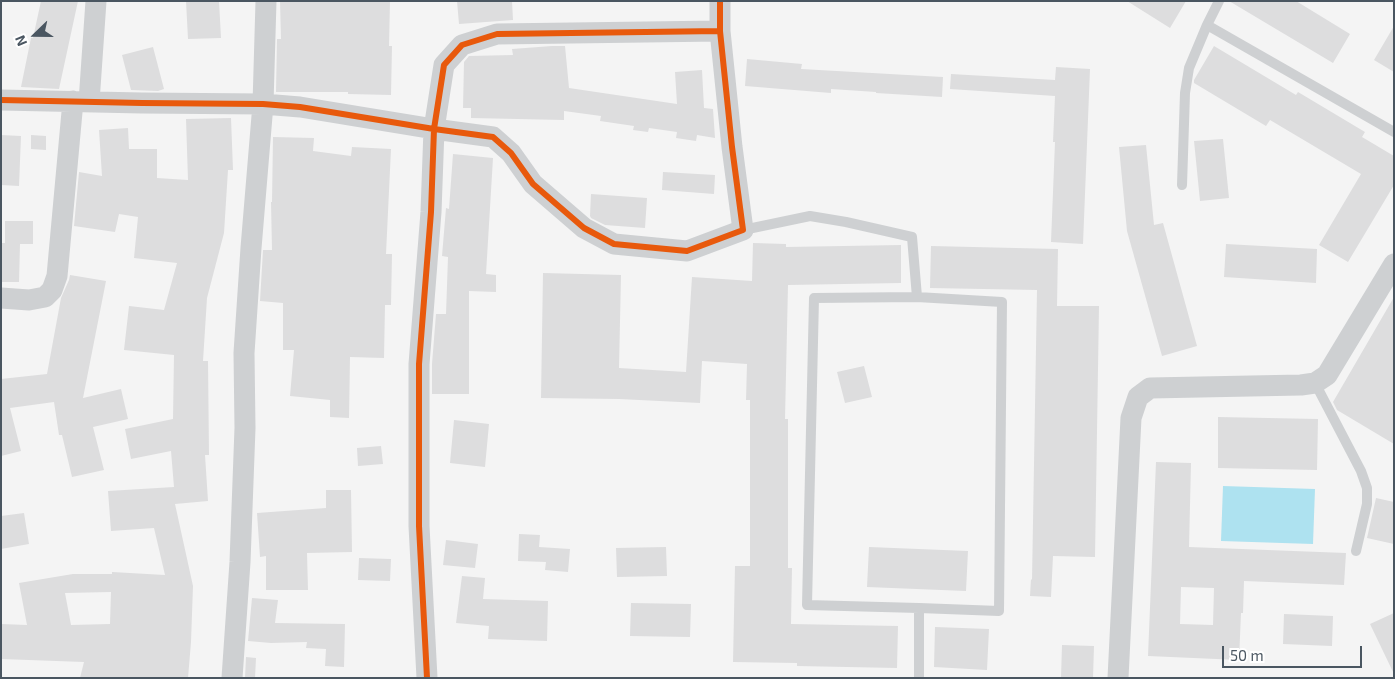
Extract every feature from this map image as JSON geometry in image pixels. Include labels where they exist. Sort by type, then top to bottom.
[{"type":"street","points":[[1,298],[30,300],[45,297],[52,290],[56,276],[96,1]]},
{"type":"street","points":[[232,678],[240,562],[244,353],[263,104],[266,1]]},
{"type":"street","points":[[1,100],[263,104],[300,107],[493,137],[511,154],[533,184],[584,228],[614,244],[687,251],[743,230],[720,31],[720,1]]},
{"type":"street","points":[[427,678],[419,526],[419,364],[431,212],[434,129],[444,65],[462,45],[497,34],[720,31]]},
{"type":"street","points":[[1118,678],[1131,418],[1138,398],[1150,388],[1300,385],[1315,383],[1326,375],[1394,264]]},
{"type":"lane","points":[[1182,185],[1185,93],[1188,68],[1219,1]]},
{"type":"lane","points":[[1207,25],[1394,132]]},
{"type":"lane","points":[[743,230],[810,216],[912,237],[917,297]]},
{"type":"lane","points":[[917,297],[1002,302],[999,610],[919,608],[807,605],[814,298],[917,297]]},
{"type":"lane","points":[[1315,383],[1361,471],[1367,488],[1368,504],[1356,551]]},
{"type":"lane","points":[[919,608],[919,678]]},
{"type":"water","points":[[1223,486],[1315,489],[1313,544],[1221,541]]},
{"type":"building","points":[[41,1],[78,1],[59,89],[21,87]]},
{"type":"building","points":[[186,1],[219,1],[221,38],[188,39]]},
{"type":"building","points":[[280,1],[390,1],[389,46],[392,46],[391,95],[348,94],[348,92],[276,92],[277,39],[281,39]]},
{"type":"building","points":[[457,1],[512,1],[513,20],[459,24]]},
{"type":"building","points":[[1127,1],[1186,1],[1170,28]]},
{"type":"building","points":[[1229,1],[1296,1],[1350,34],[1333,63]]},
{"type":"building","points":[[1394,26],[1394,72],[1374,60]]},
{"type":"building","points":[[565,46],[569,88],[677,104],[675,72],[702,70],[704,108],[713,109],[715,138],[697,135],[696,141],[676,138],[677,132],[649,128],[648,132],[633,130],[634,126],[600,121],[601,116],[564,111],[564,120],[471,118],[471,108],[463,108],[464,62],[469,56],[513,55],[512,49]]},
{"type":"building","points":[[1214,46],[1296,95],[1298,92],[1365,132],[1362,137],[1394,156],[1394,185],[1348,262],[1319,245],[1361,174],[1270,120],[1266,126],[1194,83]]},
{"type":"building","points":[[153,47],[164,89],[158,91],[131,90],[122,55]]},
{"type":"building","points":[[747,59],[802,64],[801,69],[943,77],[942,97],[831,89],[831,93],[745,86]]},
{"type":"building","points":[[1056,67],[1090,69],[1083,244],[1051,242],[1055,96],[950,89],[951,74],[1055,80]]},
{"type":"building","points":[[231,118],[233,170],[228,170],[224,233],[207,298],[203,361],[208,361],[209,455],[205,455],[208,501],[175,504],[193,586],[188,678],[80,678],[84,662],[1,659],[1,624],[27,625],[19,583],[73,574],[112,574],[112,572],[165,575],[154,528],[111,531],[108,491],[174,487],[171,451],[131,459],[125,429],[173,419],[174,355],[124,350],[129,306],[164,310],[177,263],[134,258],[138,217],[119,214],[115,232],[74,226],[79,172],[102,176],[99,130],[128,128],[129,149],[157,149],[157,178],[188,180],[186,119]],"holes":[[[111,592],[110,624],[71,625],[65,593]]]},
{"type":"building","points":[[1,135],[21,136],[19,186],[1,185]]},
{"type":"building","points":[[31,135],[46,136],[46,150],[31,149]]},
{"type":"building","points":[[273,137],[314,138],[313,151],[351,156],[352,147],[391,149],[386,254],[392,254],[391,305],[385,305],[384,358],[350,357],[349,418],[330,417],[330,400],[290,396],[294,350],[283,350],[283,303],[260,301],[263,250],[272,250]]},
{"type":"building","points":[[1223,139],[1229,198],[1200,201],[1194,141]]},
{"type":"building","points":[[1146,145],[1154,225],[1163,223],[1197,346],[1162,356],[1127,231],[1119,147]]},
{"type":"building","points":[[453,154],[493,158],[486,274],[496,275],[496,292],[469,291],[469,394],[432,394],[436,314],[446,314],[448,257],[442,256],[446,208],[449,209]]},
{"type":"building","points":[[663,172],[715,175],[714,194],[662,190]]},
{"type":"building","points":[[591,194],[647,198],[645,228],[605,225],[591,218]]},
{"type":"building","points":[[5,221],[33,221],[33,244],[20,244],[19,282],[1,282],[1,243],[5,243]]},
{"type":"building","points":[[753,243],[786,244],[786,247],[901,245],[901,283],[788,285],[785,419],[788,419],[788,568],[792,568],[791,624],[898,626],[897,668],[797,666],[797,663],[733,662],[735,566],[750,566],[750,400],[746,400],[747,364],[702,361],[700,403],[541,398],[543,273],[621,275],[619,368],[686,372],[692,277],[752,281]]},
{"type":"building","points":[[1226,244],[1317,249],[1316,283],[1224,277]]},
{"type":"building","points":[[931,246],[1058,249],[1057,306],[1099,306],[1095,557],[1053,556],[1051,597],[1030,596],[1032,580],[1037,290],[930,288]]},
{"type":"building","points":[[70,275],[106,281],[83,398],[121,389],[128,419],[93,427],[104,470],[72,477],[62,435],[59,435],[54,402],[10,408],[21,451],[1,456],[1,379],[47,374],[61,298]]},
{"type":"building","points":[[1394,297],[1394,444],[1337,410],[1333,402]]},
{"type":"building","points":[[864,366],[872,397],[845,403],[837,372]]},
{"type":"building","points":[[1218,417],[1318,419],[1317,470],[1218,468]]},
{"type":"building","points":[[454,420],[489,424],[485,467],[450,463]]},
{"type":"building","points":[[381,446],[383,464],[358,466],[357,448]]},
{"type":"building","points":[[1156,462],[1191,463],[1189,547],[1346,553],[1344,585],[1244,581],[1239,660],[1148,656]],"holes":[[[1181,587],[1214,588],[1213,625],[1180,624]]]},
{"type":"building","points":[[326,490],[351,490],[352,552],[307,553],[308,590],[266,590],[266,556],[260,557],[257,513],[326,508]]},
{"type":"building","points":[[1376,498],[1394,502],[1394,544],[1367,538]]},
{"type":"building","points":[[24,513],[29,544],[1,549],[1,516]]},
{"type":"building","points":[[519,534],[540,535],[539,547],[570,549],[568,572],[545,570],[546,562],[518,561]]},
{"type":"building","points":[[446,540],[478,544],[475,568],[443,565]]},
{"type":"building","points":[[666,547],[667,576],[617,577],[616,548]]},
{"type":"building","points":[[869,547],[968,551],[966,591],[867,587]]},
{"type":"building","points":[[359,558],[391,559],[390,581],[358,580]]},
{"type":"building","points":[[462,576],[485,578],[483,599],[548,601],[547,641],[488,639],[489,626],[456,623]]},
{"type":"building","points":[[252,598],[278,600],[275,623],[345,624],[344,667],[325,666],[326,649],[306,648],[307,642],[271,643],[248,641]]},
{"type":"building","points":[[631,603],[691,604],[690,637],[630,636]]},
{"type":"building","points":[[1394,613],[1394,674],[1370,624]]},
{"type":"building","points":[[1284,614],[1333,616],[1332,646],[1283,644]]},
{"type":"building","points":[[935,627],[989,629],[987,670],[934,667]]},
{"type":"building","points":[[1062,645],[1094,646],[1093,678],[1061,678]]},
{"type":"building","points":[[246,657],[256,658],[255,678],[245,678]]},
{"type":"cycle path","points":[[1,100],[263,104],[300,107],[493,137],[511,153],[533,184],[584,228],[614,244],[687,251],[743,230],[720,31],[720,1]]},
{"type":"cycle path","points":[[427,678],[419,526],[419,364],[431,212],[434,129],[444,65],[462,45],[497,34],[720,31]]}]
